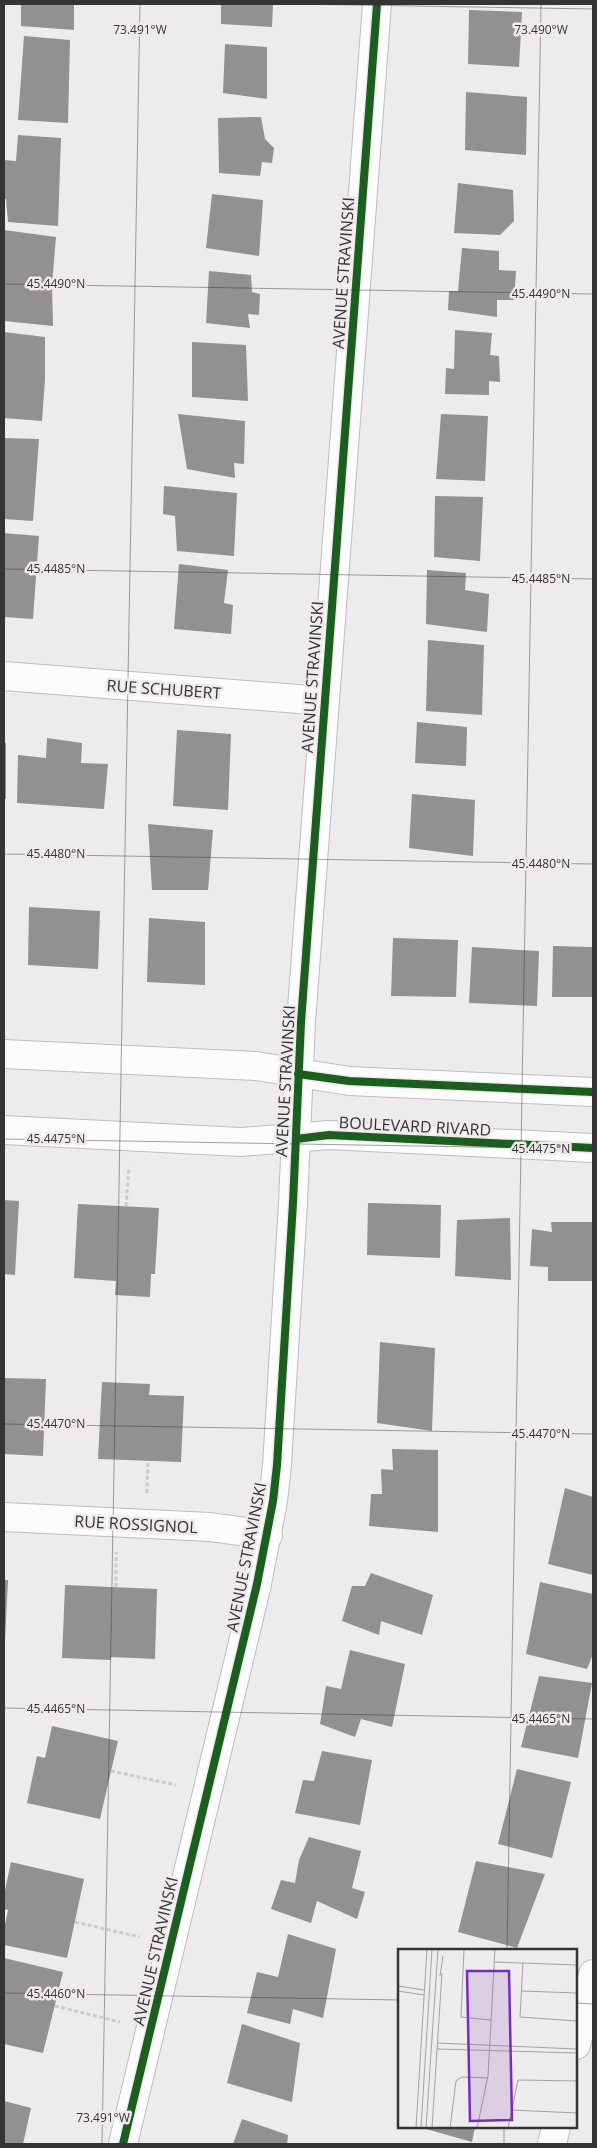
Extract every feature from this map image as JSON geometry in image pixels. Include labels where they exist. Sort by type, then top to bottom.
[{"type":"street","name":"AVENUE STRAVINSKI","points":[[123,2144],[268,1535],[277,1465],[298,1074],[324,701],[377,4]]},
{"type":"street","name":"RUE SCHUBERT","points":[[4,676],[324,701]]},
{"type":"street","points":[[4,1054],[256,1066],[349,1081],[593,1092]]},
{"type":"street","name":"BOULEVARD RIVARD","points":[[4,1130],[241,1142],[329,1135],[593,1148]]},
{"type":"street","name":"RUE ROSSIGNOL","points":[[4,1517],[210,1527],[268,1535]]},
{"type":"street","points":[[577,2042],[589,2006],[593,1974]]},
{"type":"street","points":[[552,2144],[556,2128]]},
{"type":"path","points":[[126,1206],[129,1165]]},
{"type":"building","points":[[21,4],[74,4],[74,30],[21,26]]},
{"type":"building","points":[[221,4],[273,4],[272,27],[221,24]]},
{"type":"building","points":[[469,10],[522,12],[519,67],[468,64]]},
{"type":"building","points":[[24,36],[70,40],[68,123],[18,120]]},
{"type":"building","points":[[225,44],[267,47],[267,99],[223,93]]},
{"type":"building","points":[[466,92],[527,97],[526,155],[465,150]]},
{"type":"building","points":[[261,117],[265,139],[274,148],[272,163],[262,162],[260,176],[219,173],[218,118]]},
{"type":"building","points":[[18,135],[61,138],[58,226],[8,222],[6,199],[4,199],[4,160],[16,161]]},
{"type":"building","points":[[458,183],[513,190],[514,221],[500,235],[454,233]]},
{"type":"building","points":[[212,194],[263,200],[259,256],[206,248]]},
{"type":"building","points":[[4,230],[56,237],[52,285],[53,326],[4,321]]},
{"type":"building","points":[[462,248],[499,251],[499,270],[516,271],[514,300],[497,300],[497,317],[448,310],[449,291],[458,291]]},
{"type":"building","points":[[209,271],[251,275],[252,292],[260,294],[259,315],[248,314],[250,328],[206,323]]},
{"type":"building","points":[[455,330],[492,333],[490,355],[499,356],[500,382],[489,381],[489,395],[445,394],[446,368],[454,369]]},
{"type":"building","points":[[4,332],[45,337],[45,380],[42,421],[4,418]]},
{"type":"building","points":[[192,342],[246,345],[248,401],[192,397]]},
{"type":"building","points":[[178,414],[245,421],[244,464],[234,463],[235,478],[187,469]]},
{"type":"building","points":[[441,414],[488,416],[485,481],[436,479]]},
{"type":"building","points":[[4,438],[39,439],[33,521],[4,519]]},
{"type":"building","points":[[164,486],[237,493],[234,556],[177,551],[175,516],[163,514]]},
{"type":"building","points":[[435,496],[483,497],[480,561],[434,557]]},
{"type":"building","points":[[4,533],[39,536],[33,619],[4,617]]},
{"type":"building","points":[[179,564],[228,570],[224,603],[233,605],[231,634],[174,629]]},
{"type":"building","points":[[427,570],[466,573],[465,590],[489,594],[487,632],[426,624]]},
{"type":"building","points":[[428,640],[484,645],[482,715],[426,711]]},
{"type":"building","points":[[417,722],[467,727],[466,766],[415,763]]},
{"type":"building","points":[[177,730],[231,734],[228,810],[173,806]]},
{"type":"building","points":[[47,738],[82,743],[81,763],[108,764],[104,809],[17,803],[18,755],[46,758]]},
{"type":"building","points":[[4,743],[6,743],[6,799],[4,799]]},
{"type":"building","points":[[412,794],[475,800],[473,856],[409,848]]},
{"type":"building","points":[[148,824],[213,830],[208,890],[152,890]]},
{"type":"building","points":[[29,907],[100,911],[98,969],[28,965]]},
{"type":"building","points":[[149,918],[205,922],[205,985],[147,982]]},
{"type":"building","points":[[393,938],[458,940],[456,997],[391,996]]},
{"type":"building","points":[[553,946],[593,947],[593,997],[552,997]]},
{"type":"building","points":[[472,947],[539,951],[537,1006],[469,1003]]},
{"type":"building","points":[[4,1200],[19,1201],[15,1275],[4,1274]]},
{"type":"building","points":[[368,1203],[441,1205],[440,1258],[367,1255]]},
{"type":"building","points":[[78,1204],[159,1208],[155,1274],[151,1274],[150,1297],[115,1295],[116,1281],[74,1278]]},
{"type":"building","points":[[510,1218],[511,1280],[455,1276],[457,1220]]},
{"type":"building","points":[[551,1222],[593,1222],[593,1281],[548,1281],[548,1267],[530,1266],[532,1229],[552,1232]]},
{"type":"building","points":[[380,1342],[435,1348],[432,1431],[377,1423]]},
{"type":"building","points":[[4,1378],[46,1379],[43,1456],[4,1454]]},
{"type":"building","points":[[102,1382],[150,1384],[149,1395],[184,1396],[181,1462],[98,1459]]},
{"type":"building","points":[[392,1449],[438,1450],[438,1532],[369,1526],[371,1494],[382,1494],[381,1469],[393,1470]]},
{"type":"building","points":[[565,1488],[593,1497],[593,1575],[548,1564]]},
{"type":"building","points":[[371,1573],[433,1595],[422,1635],[381,1621],[379,1635],[342,1621],[352,1586],[365,1586]]},
{"type":"building","points":[[4,1580],[8,1580],[5,1640],[4,1640]]},
{"type":"building","points":[[540,1582],[593,1594],[593,1654],[587,1669],[526,1654]]},
{"type":"building","points":[[65,1585],[157,1589],[155,1659],[111,1657],[111,1660],[62,1658]]},
{"type":"building","points":[[350,1650],[405,1664],[392,1727],[361,1719],[355,1737],[320,1724],[326,1686],[341,1689]]},
{"type":"building","points":[[539,1676],[592,1683],[578,1758],[521,1747]]},
{"type":"building","points":[[52,1726],[118,1741],[100,1819],[27,1803],[37,1756],[45,1758]]},
{"type":"building","points":[[322,1751],[372,1760],[360,1825],[295,1813],[303,1780],[314,1781]]},
{"type":"building","points":[[517,1769],[571,1782],[552,1858],[498,1844]]},
{"type":"building","points":[[309,1837],[361,1851],[352,1888],[365,1892],[357,1919],[317,1901],[311,1923],[271,1909],[281,1880],[295,1883],[299,1860]]},
{"type":"building","points":[[476,1861],[545,1874],[517,1948],[458,1932]]},
{"type":"building","points":[[11,1862],[84,1879],[67,1958],[4,1945],[4,1929],[8,1910],[4,1909],[4,1895]]},
{"type":"building","points":[[288,1934],[336,1949],[323,2018],[293,2009],[290,2024],[247,2013],[257,1972],[278,1977]]},
{"type":"building","points":[[4,1958],[63,1972],[43,2053],[4,2044]]},
{"type":"building","points":[[242,2024],[300,2043],[292,2102],[227,2083]]},
{"type":"building","points":[[4,2101],[31,2108],[23,2144],[4,2144]]},
{"type":"building","points":[[242,2119],[288,2135],[287,2144],[233,2144]]},
{"type":"building","points":[[423,2128],[475,2128],[472,2142]]},
{"type":"cycle path","points":[[123,2144],[257,1584],[273,1501],[277,1465],[293,1203],[301,1022],[377,4]]},
{"type":"cycle path","points":[[298,1074],[349,1081],[593,1092]]},
{"type":"cycle path","points":[[296,1139],[329,1135],[593,1148]]}]
